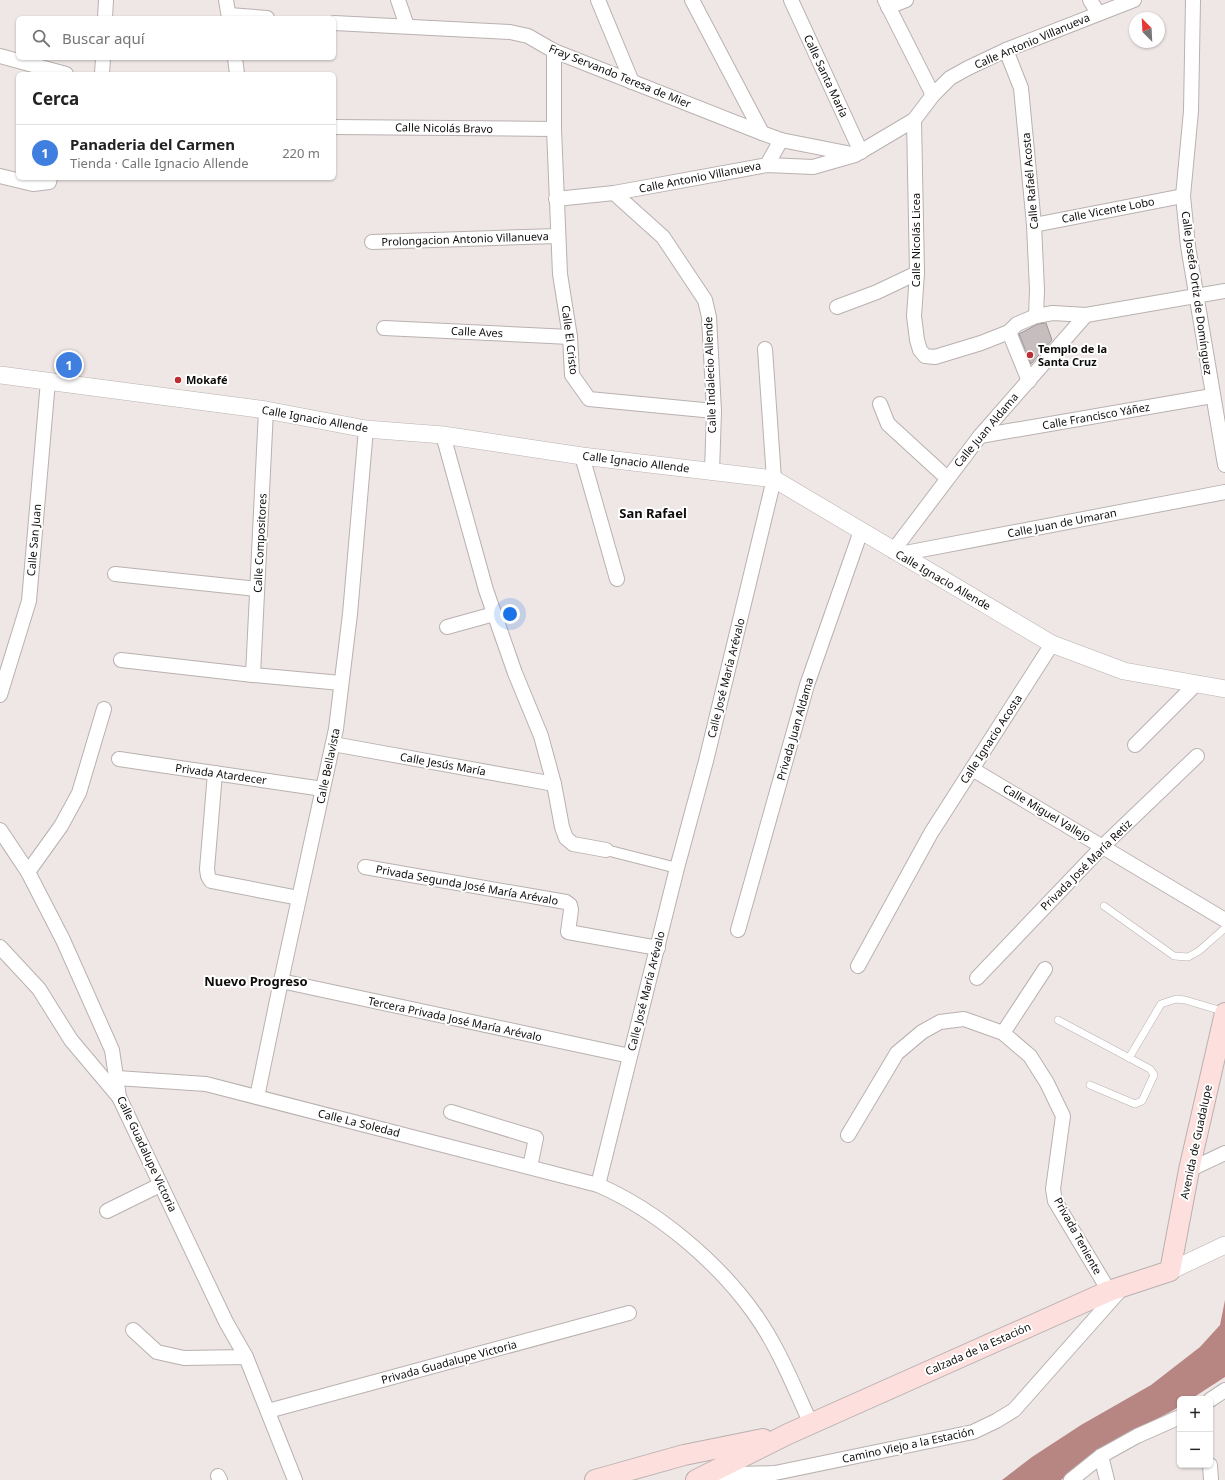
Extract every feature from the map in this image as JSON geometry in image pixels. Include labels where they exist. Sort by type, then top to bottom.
[{"type":"main road","name":"Avenida de Guadalupe","points":[[1170,1271],[1189,1170],[1225,1013]]},
{"type":"main road","name":"Calzada de la Estación","points":[[698,1478],[788,1434],[1115,1289],[1170,1271]]},
{"type":"main road","name":"Calzada de la Estación","points":[[594,1480],[684,1455],[788,1434]]},
{"type":"main road","points":[[684,1455],[690,1464],[692,1474],[698,1478]]},
{"type":"street","points":[[105,16],[106,0]]},
{"type":"street","points":[[226,0],[229,16]]},
{"type":"street","points":[[398,0],[407,26]]},
{"type":"street","points":[[598,0],[632,82]]},
{"type":"street","points":[[692,0],[762,134]]},
{"type":"street","name":"Calle Santa María","points":[[791,0],[858,154]]},
{"type":"street","points":[[906,0],[886,4],[933,95]]},
{"type":"street","points":[[1090,0],[1098,13]]},
{"type":"street","name":"Calle Antonio Villanueva","points":[[556,199],[614,193],[767,165],[813,167],[858,154],[914,120],[933,95],[950,78],[1006,50],[1134,0]]},
{"type":"street","name":"Calle Josefa Ortiz de Domínguez","points":[[1193,0],[1191,111],[1183,196],[1188,246],[1212,396],[1225,465]]},
{"type":"street","name":"Fray Servando Teresa de Mier","points":[[336,23],[510,32],[528,36],[554,51],[762,134],[781,140],[858,154]]},
{"type":"street","name":"Calle Rafaél Acosta","points":[[1006,50],[1021,88],[1034,225],[1037,290],[1036,316]]},
{"type":"street","name":"Calle El Cristo","points":[[554,51],[554,129],[560,274],[570,337],[572,375],[589,399],[714,411]]},
{"type":"street","points":[[0,56],[58,72]]},
{"type":"street","points":[[102,72],[103,60]]},
{"type":"street","points":[[235,60],[237,72]]},
{"type":"street","name":"Calle Nicolás Licea","points":[[914,120],[917,273],[914,316],[917,340],[920,350],[925,356],[935,357],[1009,332]]},
{"type":"street","name":"Calle Nicolás Bravo","points":[[336,127],[554,129]]},
{"type":"street","points":[[767,165],[781,140]]},
{"type":"street","points":[[0,176],[16,180]]},
{"type":"street","points":[[16,180],[33,184],[49,182],[50,180]]},
{"type":"street","name":"Calle Indalecio Allende","points":[[614,193],[663,237],[705,300],[709,317],[714,411],[712,472]]},
{"type":"street","name":"Calle Vicente Lobo","points":[[1034,225],[1183,196]]},
{"type":"street","name":"Prolongacion Antonio Villanueva","points":[[372,242],[558,236]]},
{"type":"street","points":[[837,307],[877,292],[917,273]]},
{"type":"street","points":[[1029,381],[1009,332],[1017,324],[1036,316],[1053,313],[1086,315],[1225,291]]},
{"type":"street","name":"Calle Juan Aldama","points":[[896,552],[947,478],[980,436],[1086,315]]},
{"type":"street","name":"Calle Aves","points":[[384,328],[570,337]]},
{"type":"street","name":"Calle José María Arévalo","points":[[598,1184],[677,868],[708,753],[774,479],[765,349]]},
{"type":"street","name":"Calle Ignacio Allende","points":[[0,375],[266,410],[366,429],[443,435],[582,456],[774,479],[1052,644],[1124,671],[1225,689]]},
{"type":"street","name":"Calle San Juan","points":[[0,695],[29,601],[48,381]]},
{"type":"street","name":"Calle Francisco Yáñez","points":[[980,436],[1212,396]]},
{"type":"street","points":[[880,404],[888,424],[947,478]]},
{"type":"street","name":"Calle Compositores","points":[[253,675],[266,410]]},
{"type":"street","name":"Calle Bellavista","points":[[257,1098],[323,789],[342,683],[350,614],[366,429]]},
{"type":"street","points":[[443,435],[494,614],[515,673],[541,736],[554,784],[562,827],[566,838],[573,844],[606,850],[677,868]]},
{"type":"street","points":[[582,456],[617,579]]},
{"type":"street","name":"Calle Juan de Umaran","points":[[896,552],[1225,492]]},
{"type":"street","name":"Privada Juan Aldama","points":[[738,930],[806,685],[861,531]]},
{"type":"street","points":[[115,574],[257,589]]},
{"type":"street","points":[[447,627],[494,614]]},
{"type":"street","name":"Calle Ignacio Acosta","points":[[858,966],[931,833],[1052,644]]},
{"type":"street","points":[[121,660],[253,675],[342,683]]},
{"type":"street","points":[[1135,745],[1197,683]]},
{"type":"street","points":[[28,872],[61,826],[79,793],[104,709]]},
{"type":"street","name":"Calle Jesús María","points":[[332,744],[554,784]]},
{"type":"street","name":"Privada José María Retiz","points":[[977,978],[1103,846],[1198,756]]},
{"type":"street","name":"Privada Atardecer","points":[[118,759],[323,789]]},
{"type":"street","name":"Calle Miguel Vallejo","points":[[972,769],[1225,920]]},
{"type":"street","points":[[215,773],[207,869],[208,876],[211,881],[299,898]]},
{"type":"street","name":"Calle Guadalupe Victoria","points":[[0,830],[28,872],[63,940],[112,1050],[119,1098],[226,1322],[246,1356],[295,1480]]},
{"type":"street","name":"Privada Segunda José María Arévalo","points":[[365,867],[566,902],[570,905],[571,910],[568,932],[658,948]]},
{"type":"street","points":[[0,947],[39,989],[71,1040],[119,1098]]},
{"type":"street","points":[[1003,1033],[1045,969]]},
{"type":"street","name":"Tercera Privada José María Arévalo","points":[[281,981],[630,1056]]},
{"type":"street","name":"Privada Teniente","points":[[848,1135],[897,1054],[922,1032],[940,1022],[964,1019],[1003,1033],[1030,1056],[1047,1083],[1063,1116],[1053,1189],[1055,1201],[1115,1289]]},
{"type":"street","name":"Calle La Soledad","points":[[117,1078],[206,1084],[598,1184]]},
{"type":"street","points":[[451,1112],[536,1138],[530,1167]]},
{"type":"street","points":[[1189,1170],[1225,1153]]},
{"type":"street","points":[[598,1184],[624,1196],[658,1219],[723,1275],[755,1313],[781,1359],[811,1424]]},
{"type":"street","points":[[107,1211],[160,1185]]},
{"type":"street","points":[[1170,1271],[1225,1245]]},
{"type":"street","name":"Camino Viejo a la Estación","points":[[698,1478],[775,1473],[973,1432],[996,1422],[1014,1410],[1115,1289]]},
{"type":"street","name":"Privada Guadalupe Victoria","points":[[268,1411],[629,1313]]},
{"type":"street","points":[[133,1330],[157,1352],[184,1358],[246,1356]]},
{"type":"street","points":[[1213,1398],[1225,1390]]},
{"type":"street","points":[[1071,1480],[1102,1456],[1137,1436],[1177,1417]]},
{"type":"street","points":[[1102,1456],[1107,1480]]},
{"type":"street","points":[[1210,1468],[1211,1480]]},
{"type":"lane","points":[[1104,906],[1174,956],[1188,957],[1199,951],[1225,928]]},
{"type":"lane","points":[[1129,1058],[1160,1004],[1176,999],[1185,1000],[1225,1013]]},
{"type":"lane","points":[[1058,1020],[1150,1069],[1154,1076],[1142,1101],[1135,1104],[1090,1085]]},
{"type":"shaded area","points":[[1225,1300],[1225,1377],[1196,1396],[1177,1396],[1177,1408],[1099,1449],[1061,1480],[1002,1480],[1032,1457],[1081,1425],[1151,1385],[1200,1347],[1220,1325]]},
{"type":"building","name":"Templo de la Santa Cruz","points":[[1046,323],[1052,340],[1031,364],[1019,334],[1038,324]]},
{"type":"place","name":"Templo de la Santa Cruz","points":[[1030,355]]},
{"type":"place","name":"Panaderia del Carmen","points":[[69,365]]},
{"type":"place","name":"Mokafé","points":[[178,380]]},
{"type":"district","name":"San Rafael","points":[[653,513]]},
{"type":"district","name":"Nuevo Progreso","points":[[256,981]]}]
